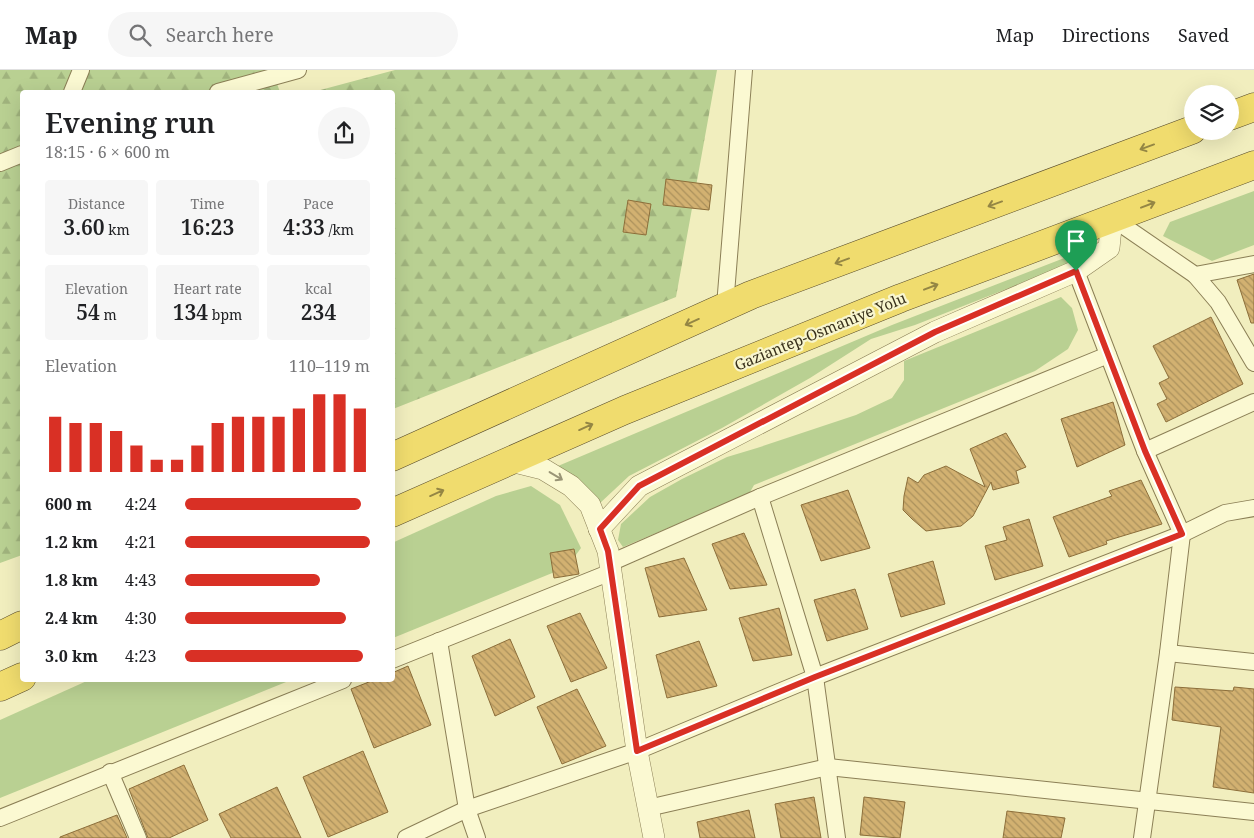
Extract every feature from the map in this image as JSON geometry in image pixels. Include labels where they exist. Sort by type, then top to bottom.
[{"type":"highway","points":[[1239,113],[1254,107]]},
{"type":"highway","points":[[395,456],[751,295],[1184,133]]},
{"type":"highway","name":"Gaziantep-Osmaniye Yolu","points":[[395,512],[625,410],[901,298],[1254,165]]},
{"type":"highway","points":[[0,636],[20,627]]},
{"type":"highway","points":[[0,687],[20,678]]},
{"type":"street","points":[[73,90],[81,70]]},
{"type":"street","points":[[225,90],[298,70]]},
{"type":"street","points":[[725,306],[744,70]]},
{"type":"street","points":[[0,163],[20,155]]},
{"type":"street","points":[[600,529],[639,486],[935,332],[1076,271],[1109,248],[1112,218],[1195,274],[1218,302],[1254,363]]},
{"type":"street","points":[[1195,274],[1254,264]]},
{"type":"street","points":[[1076,271],[1145,451],[1182,534],[1168,653],[1142,838]]},
{"type":"street","points":[[395,659],[610,567],[760,497],[1108,355]]},
{"type":"street","points":[[1145,451],[1254,402]]},
{"type":"street","points":[[510,461],[543,469],[571,486],[590,504],[600,529],[608,551],[637,751],[654,838]]},
{"type":"street","points":[[760,497],[815,677],[837,838]]},
{"type":"street","points":[[406,838],[467,809],[637,751],[815,677],[1182,534],[1225,513],[1254,508]]},
{"type":"street","points":[[439,641],[467,809],[477,838]]},
{"type":"street","points":[[1168,653],[1254,662]]},
{"type":"street","points":[[0,818],[337,682]]},
{"type":"street","points":[[648,808],[828,767],[1254,812]]},
{"type":"street","points":[[110,772],[138,838]]},
{"type":"green space","points":[[0,70],[272,70],[279,90],[20,90],[20,556],[0,563]]},
{"type":"green space","points":[[395,70],[717,70],[676,297],[395,408],[395,90],[320,90]]},
{"type":"green space","points":[[1254,191],[1254,245],[1212,261],[1163,236],[1170,222]]},
{"type":"green space","points":[[1072,255],[1075,262],[915,325],[871,339],[810,378],[722,428],[629,476],[599,504],[558,466],[892,325]]},
{"type":"green space","points":[[1061,297],[1072,308],[1078,330],[1068,349],[1035,371],[754,485],[749,494],[623,547],[618,540],[621,524],[650,497],[682,479],[727,457],[856,415],[892,398],[904,380],[904,361]]},
{"type":"green space","points":[[531,486],[560,505],[581,548],[567,567],[395,637],[395,542],[496,496]]},
{"type":"green space","points":[[85,682],[286,682],[0,798],[0,720]]},
{"type":"building","points":[[666,179],[712,185],[709,210],[663,205]]},
{"type":"building","points":[[628,200],[651,204],[646,235],[623,232]]},
{"type":"building","points":[[1254,274],[1254,323],[1251,323],[1237,280]]},
{"type":"building","points":[[1211,317],[1243,384],[1166,422],[1157,404],[1167,399],[1159,383],[1169,378],[1153,346]]},
{"type":"building","points":[[1113,402],[1125,445],[1077,467],[1061,419]]},
{"type":"building","points":[[1006,433],[1026,467],[1016,471],[1019,483],[993,490],[991,482],[973,516],[961,526],[926,531],[903,510],[908,477],[918,483],[924,475],[946,466],[985,487],[970,449]]},
{"type":"building","points":[[1141,480],[1162,524],[1106,541],[1107,544],[1069,557],[1053,517],[1112,496],[1109,491]]},
{"type":"building","points":[[848,490],[870,548],[821,561],[801,505]]},
{"type":"building","points":[[1029,519],[1043,566],[995,580],[985,546],[1007,540],[1003,527]]},
{"type":"building","points":[[744,533],[767,585],[730,589],[712,544]]},
{"type":"building","points":[[574,549],[579,574],[554,578],[550,553]]},
{"type":"building","points":[[684,558],[707,610],[659,617],[645,568]]},
{"type":"building","points":[[933,561],[945,604],[901,617],[888,574]]},
{"type":"building","points":[[855,589],[868,629],[827,641],[814,600]]},
{"type":"building","points":[[779,608],[792,655],[753,661],[739,618]]},
{"type":"building","points":[[580,613],[607,668],[571,682],[547,626]]},
{"type":"building","points":[[510,639],[535,697],[495,716],[472,656]]},
{"type":"building","points":[[699,641],[717,686],[667,698],[656,655]]},
{"type":"building","points":[[408,666],[431,725],[374,748],[351,689],[369,682],[395,682],[395,672]]},
{"type":"building","points":[[1175,687],[1233,691],[1234,687],[1254,689],[1254,793],[1213,787],[1221,727],[1172,720]]},
{"type":"building","points":[[577,689],[606,746],[562,764],[537,707]]},
{"type":"building","points":[[363,751],[388,812],[328,837],[303,777]]},
{"type":"building","points":[[184,765],[208,820],[169,838],[148,838],[129,789]]},
{"type":"building","points":[[277,787],[301,838],[231,838],[219,814]]},
{"type":"building","points":[[814,797],[821,838],[781,838],[775,804]]},
{"type":"building","points":[[864,797],[905,802],[900,838],[860,835]]},
{"type":"building","points":[[749,810],[755,838],[700,838],[697,822]]},
{"type":"building","points":[[1007,811],[1065,818],[1061,838],[1003,838]]},
{"type":"building","points":[[117,815],[127,838],[60,838],[60,837]]},
{"type":"route","points":[[1076,271],[1145,451],[1182,534],[815,677],[637,751],[608,551],[600,529],[639,486],[935,332],[1076,271]]}]
